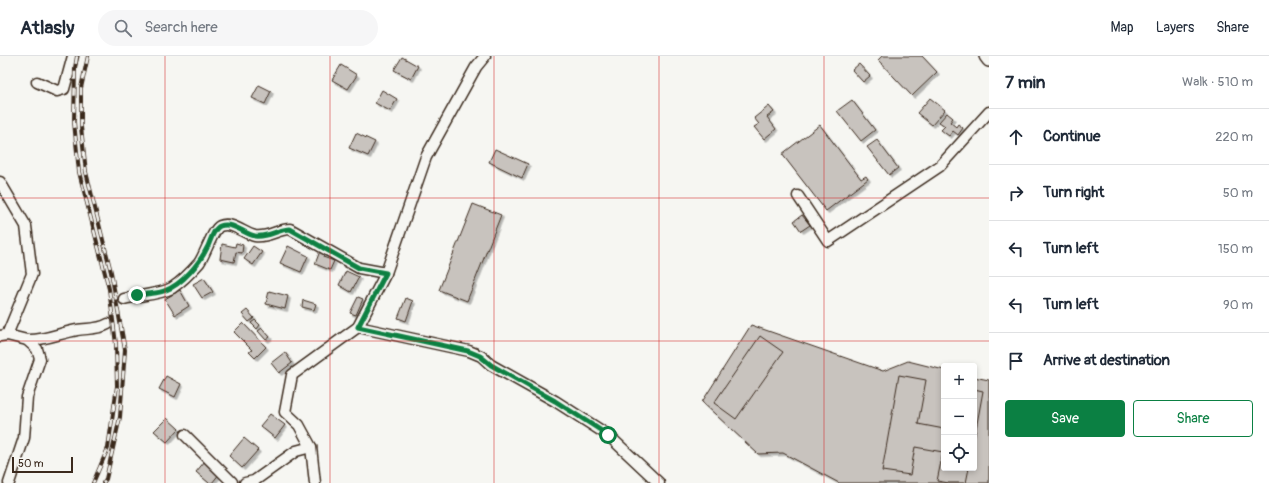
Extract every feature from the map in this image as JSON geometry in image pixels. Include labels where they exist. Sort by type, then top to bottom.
[{"type":"main road","points":[[986,56],[989,60]]},
{"type":"street","points":[[37,82],[57,91],[64,89],[73,56]]},
{"type":"street","points":[[315,483],[311,447],[299,425],[285,412],[292,375],[358,327],[386,273],[426,157],[476,67],[485,56]]},
{"type":"street","points":[[798,196],[828,241],[940,166],[989,112]]},
{"type":"street","points":[[0,182],[26,226],[32,274],[4,335],[27,340],[42,339],[78,330],[102,328],[108,324]]},
{"type":"street","points":[[124,299],[137,295],[163,292],[172,287],[199,262],[206,251],[215,230],[221,226],[230,226],[254,236],[267,235],[283,229],[290,229],[359,268],[386,273]]},
{"type":"street","points":[[358,327],[468,351],[480,356],[491,365],[555,401],[608,435],[659,483]]},
{"type":"street","points":[[9,483],[24,438],[27,397],[40,359],[37,349],[27,340]]},
{"type":"street","points":[[185,436],[234,483]]},
{"type":"street","points":[[245,483],[254,481],[296,451],[311,447]]},
{"type":"building","points":[[882,56],[922,56],[937,72],[912,96],[878,60]]},
{"type":"building","points":[[402,57],[418,66],[411,79],[394,70]]},
{"type":"building","points":[[859,64],[870,76],[863,82],[852,70]]},
{"type":"building","points":[[341,65],[357,75],[348,89],[332,80]]},
{"type":"building","points":[[259,85],[271,91],[265,104],[252,98]]},
{"type":"building","points":[[382,90],[397,99],[390,111],[375,103]]},
{"type":"building","points":[[930,98],[945,110],[932,125],[917,113]]},
{"type":"building","points":[[852,100],[875,130],[861,141],[837,111]]},
{"type":"building","points":[[769,106],[774,112],[767,117],[776,129],[764,139],[754,127],[759,124],[754,118]]},
{"type":"building","points":[[947,113],[953,118],[950,122],[956,127],[958,124],[963,128],[958,135],[953,131],[949,136],[941,130],[945,126],[939,122]]},
{"type":"building","points":[[820,125],[861,179],[866,176],[868,179],[826,211],[782,154]]},
{"type":"building","points":[[356,133],[375,142],[368,156],[349,148]]},
{"type":"building","points":[[877,140],[898,168],[889,175],[867,147]]},
{"type":"building","points":[[495,149],[528,164],[522,178],[489,162]]},
{"type":"building","points":[[473,204],[501,215],[467,301],[439,290]]},
{"type":"building","points":[[802,215],[810,225],[801,231],[794,221]]},
{"type":"building","points":[[236,243],[243,245],[242,253],[236,252],[234,262],[220,259],[222,244],[235,247]]},
{"type":"building","points":[[253,246],[262,252],[253,265],[244,259]]},
{"type":"building","points":[[288,246],[308,256],[301,272],[280,263]]},
{"type":"building","points":[[320,251],[325,253],[323,257],[334,261],[330,270],[315,264]]},
{"type":"building","points":[[346,271],[359,277],[351,292],[339,285]]},
{"type":"building","points":[[204,278],[213,292],[202,298],[193,284]]},
{"type":"building","points":[[180,290],[189,306],[175,315],[165,299]]},
{"type":"building","points":[[269,291],[288,296],[285,309],[266,304]]},
{"type":"building","points":[[358,297],[363,299],[356,315],[350,313]]},
{"type":"building","points":[[406,298],[413,301],[406,321],[398,318]]},
{"type":"building","points":[[303,300],[316,304],[314,310],[302,307]]},
{"type":"building","points":[[247,310],[254,318],[249,322],[242,314]]},
{"type":"building","points":[[255,320],[260,325],[257,329],[251,323]]},
{"type":"building","points":[[243,323],[266,347],[255,358],[249,352],[252,350],[234,332]]},
{"type":"building","points":[[751,325],[883,371],[908,361],[941,369],[941,471],[977,471],[977,378],[989,380],[989,483],[839,483],[783,453],[758,454],[702,402]]},
{"type":"building","points":[[262,328],[270,337],[266,340],[258,331]]},
{"type":"building","points":[[760,336],[783,352],[736,419],[714,403]]},
{"type":"building","points":[[285,352],[292,363],[279,373],[271,363]]},
{"type":"building","points":[[899,375],[926,380],[918,424],[941,428],[941,452],[915,447],[910,475],[882,471]]},
{"type":"building","points":[[166,376],[181,384],[175,397],[159,389]]},
{"type":"building","points":[[977,390],[983,391],[977,424]]},
{"type":"building","points":[[270,414],[285,425],[275,438],[260,426]]},
{"type":"building","points":[[167,418],[179,429],[167,442],[154,431]]},
{"type":"building","points":[[244,438],[258,450],[242,468],[229,456]]},
{"type":"building","points":[[205,461],[220,473],[212,483],[209,483],[196,472]]},
{"type":"building","points":[[941,462],[941,471],[968,471],[966,483],[937,481]]},
{"type":"railway","points":[[77,56],[75,68],[74,122],[79,172],[109,289],[116,344],[117,386],[108,448],[93,483]]},
{"type":"railway","points":[[88,56],[81,88],[81,127],[86,172],[111,272],[125,350],[120,417],[106,479],[103,483]]},
{"type":"route","points":[[137,295],[163,292],[172,287],[199,262],[206,251],[215,230],[221,226],[230,226],[254,236],[267,235],[283,229],[290,229],[359,268],[386,273],[358,327],[468,351],[480,356],[491,365],[555,401],[608,435]]}]
